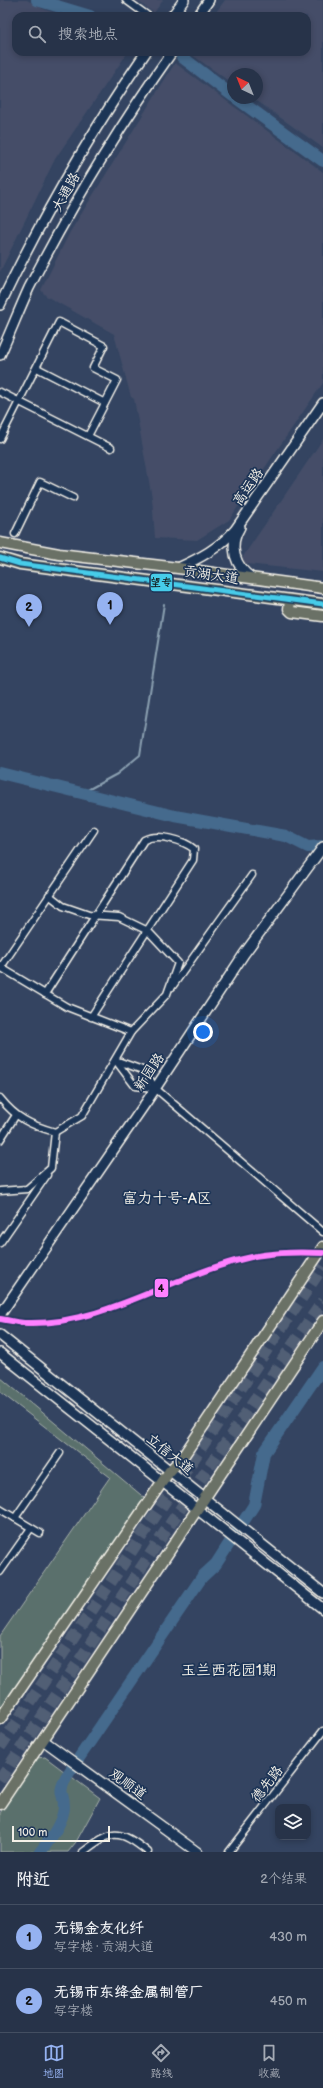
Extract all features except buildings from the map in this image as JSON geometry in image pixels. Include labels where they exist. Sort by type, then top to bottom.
[{"type":"main road","name":"贡湖大道","points":[[0,543],[59,554],[178,568],[255,580],[323,588]]},
{"type":"main road","name":"贡湖大道","points":[[0,558],[20,564],[323,604]]},
{"type":"main road","points":[[290,600],[289,609],[292,612],[323,616]]},
{"type":"main road","points":[[0,1719],[169,1472],[186,1451],[323,1247]]},
{"type":"main road","points":[[0,1804],[323,1321]]},
{"type":"street","points":[[126,0],[142,12]]},
{"type":"street","points":[[175,12],[184,0]]},
{"type":"street","points":[[201,12],[209,0]]},
{"type":"street","name":"大通路","points":[[0,305],[24,254],[71,171],[112,101],[143,56]]},
{"type":"street","name":"大通路","points":[[0,355],[29,289],[87,183],[137,101],[169,56]]},
{"type":"street","points":[[0,440],[59,322],[104,346],[93,368],[117,380],[88,436]]},
{"type":"street","points":[[37,368],[105,403]]},
{"type":"street","points":[[0,392],[111,448]]},
{"type":"street","name":"高运路","points":[[178,568],[212,551],[224,543],[235,530],[323,403]]},
{"type":"street","name":"高运路","points":[[255,580],[243,572],[236,563],[234,549],[237,532],[323,407]]},
{"type":"street","points":[[15,534],[40,482],[73,498]]},
{"type":"street","points":[[94,830],[1,967],[66,1007],[132,1032]]},
{"type":"street","points":[[45,994],[97,916],[144,840],[151,837],[185,842],[194,849],[193,860],[91,1017]]},
{"type":"street","name":"新园路","points":[[314,863],[323,847]]},
{"type":"street","name":"新园路","points":[[0,1320],[156,1089],[244,954],[323,853]]},
{"type":"street","points":[[0,1098],[11,1112],[32,1125],[55,1132],[82,1116],[132,1032],[167,994],[252,875]]},
{"type":"street","points":[[49,896],[64,906],[89,915],[119,917],[148,931],[178,963],[167,994]]},
{"type":"street","points":[[115,1060],[135,1086],[156,1089]]},
{"type":"street","points":[[115,1060],[145,1071],[156,1089],[323,1232]]},
{"type":"street","name":"新园路","points":[[0,1315],[156,1089]]},
{"type":"street","points":[[0,1140],[16,1115]]},
{"type":"street","points":[[0,1242],[51,1168],[55,1132]]},
{"type":"street","points":[[0,1191],[27,1188],[51,1168]]},
{"type":"street","name":"立信大道","points":[[0,1335],[169,1472],[323,1593]]},
{"type":"street","name":"立信大道","points":[[0,1352],[162,1483],[247,1547],[323,1609]]},
{"type":"street","points":[[15,1518],[60,1453]]},
{"type":"street","points":[[0,1509],[40,1533]]},
{"type":"street","points":[[0,1572],[31,1528]]},
{"type":"street","name":"德先路","points":[[229,1852],[323,1731]]},
{"type":"street","name":"德先路","points":[[234,1852],[323,1736]]},
{"type":"street","name":"观顺道","points":[[42,1741],[197,1852]]},
{"type":"street","name":"观顺道","points":[[82,1769],[191,1852]]},
{"type":"street","points":[[83,1852],[104,1836],[118,1834],[132,1840],[148,1852]]},
{"type":"shaded area","points":[[0,0],[27,0],[52,12],[12,12],[12,56],[125,56],[55,159],[0,272]]},
{"type":"shaded area","points":[[136,0],[163,0],[155,12]]},
{"type":"shaded area","points":[[225,0],[323,0],[323,148],[261,104],[263,104],[263,68],[227,68],[227,80],[194,56],[311,56],[311,12],[216,12]]},
{"type":"shaded area","points":[[175,63],[227,101],[227,104],[231,104],[323,172],[323,383],[229,520],[197,540],[155,538],[152,498],[134,399],[131,397],[114,334],[46,296],[41,290],[70,232]]},
{"type":"shaded area","points":[[323,439],[323,572],[237,563],[242,558]]},
{"type":"green space","points":[[0,1377],[147,1500],[0,1716],[0,1636],[110,1477],[0,1392]]},
{"type":"green space","points":[[45,1757],[100,1798],[76,1842],[68,1852],[0,1852],[0,1813],[37,1758]]},
{"type":"waterway","points":[[37,0],[77,12]]},
{"type":"waterway","points":[[182,57],[227,91]]},
{"type":"waterway","points":[[244,104],[323,161]]},
{"type":"waterway","points":[[82,793],[117,774],[140,755],[164,604]]},
{"type":"waterway","points":[[0,773],[175,816],[286,836],[308,847],[323,846]]},
{"type":"waterway","points":[[40,1852],[59,1825],[64,1807],[61,1791],[66,1777],[202,1577],[216,1564],[254,1505],[264,1453],[323,1367]]},
{"type":"tunnel","points":[[0,1747],[323,1266]]},
{"type":"tunnel","points":[[0,1780],[177,1514],[323,1301]]},
{"type":"transit line","name":"望专","points":[[0,558],[20,564],[323,604]]},
{"type":"transit line","name":"4","points":[[0,1319],[27,1323],[55,1322],[82,1317],[108,1309],[213,1268],[249,1257],[281,1253],[323,1253]]},
{"type":"place","name":"无锡金友化纤","points":[[110,625]]},
{"type":"place","name":"无锡市东绛金属制管厂","points":[[29,627]]},
{"type":"district","name":"富力十号-A区","points":[[167,1198]]},
{"type":"district","name":"玉兰西花园1期","points":[[229,1670]]}]
